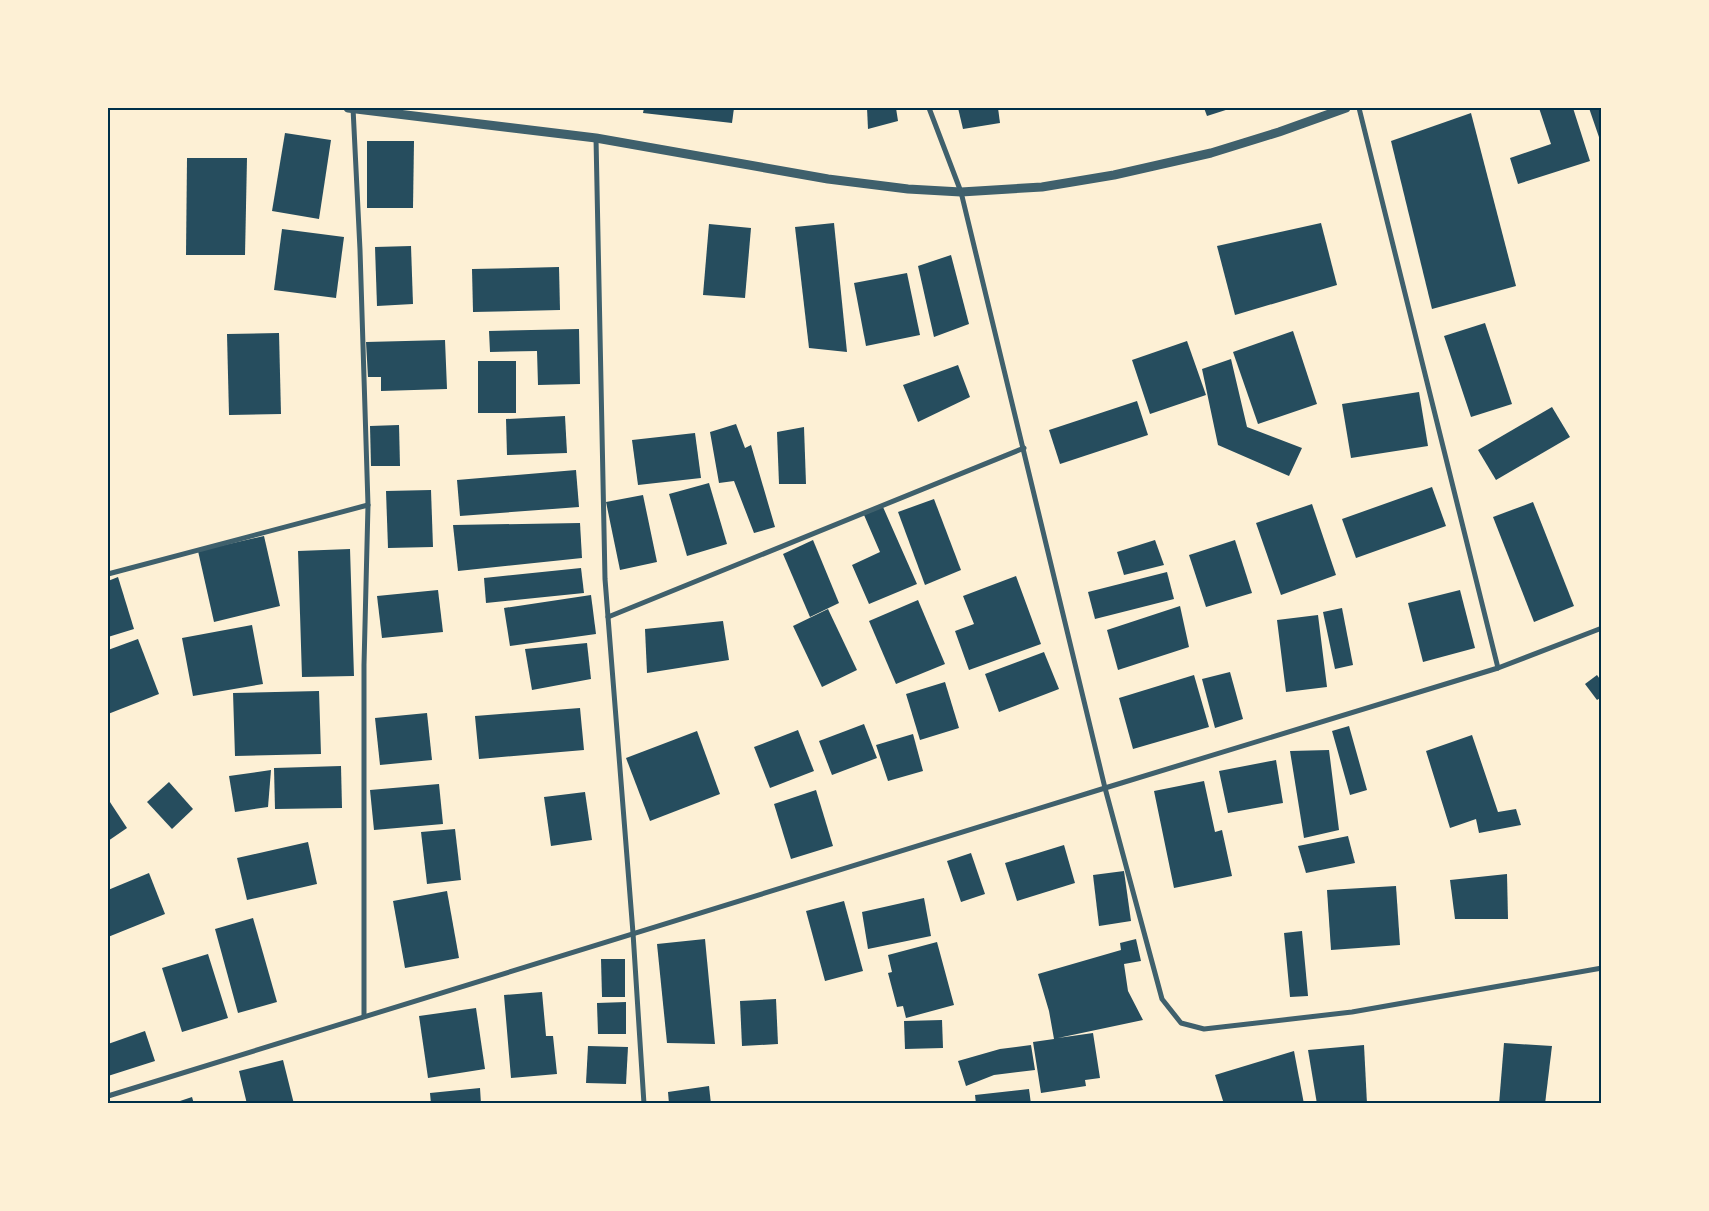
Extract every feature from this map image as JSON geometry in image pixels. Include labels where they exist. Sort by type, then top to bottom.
[{"type":"street","points":[[348,108],[596,138],[828,179],[908,189],[962,192],[1042,187],[1114,175],[1211,153],[1279,132],[1346,108]]},
{"type":"street","points":[[353,108],[368,505],[364,665],[364,1016]]},
{"type":"street","points":[[929,108],[962,192],[1105,788],[1162,998],[1181,1024],[1204,1029],[1352,1012],[1602,968]]},
{"type":"street","points":[[1359,108],[1498,668]]},
{"type":"street","points":[[596,138],[605,579],[633,933],[644,1104]]},
{"type":"street","points":[[608,617],[1024,448]]},
{"type":"street","points":[[108,574],[368,505]]},
{"type":"street","points":[[108,1096],[1498,668],[1602,628]]},
{"type":"building","points":[[644,108],[734,108],[732,123],[643,113]]},
{"type":"building","points":[[867,108],[896,108],[898,121],[868,129]]},
{"type":"building","points":[[958,108],[998,108],[1000,123],[963,129]]},
{"type":"building","points":[[1204,108],[1232,108],[1207,116]]},
{"type":"building","points":[[1539,108],[1573,108],[1590,161],[1518,184],[1510,158],[1551,144]]},
{"type":"building","points":[[1589,108],[1602,108],[1602,143],[1601,143]]},
{"type":"building","points":[[1471,113],[1516,286],[1432,309],[1391,141]]},
{"type":"building","points":[[285,133],[331,140],[319,219],[272,211]]},
{"type":"building","points":[[367,141],[414,141],[413,208],[367,208]]},
{"type":"building","points":[[187,158],[247,158],[245,255],[186,255]]},
{"type":"building","points":[[834,223],[847,352],[809,348],[795,227]]},
{"type":"building","points":[[1321,223],[1337,285],[1235,315],[1217,246]]},
{"type":"building","points":[[709,224],[751,228],[745,298],[703,295]]},
{"type":"building","points":[[282,229],[344,237],[336,298],[274,290]]},
{"type":"building","points":[[411,246],[413,304],[377,306],[375,247]]},
{"type":"building","points":[[951,255],[969,324],[934,337],[918,266]]},
{"type":"building","points":[[559,267],[560,310],[473,312],[472,269]]},
{"type":"building","points":[[907,273],[920,335],[866,346],[854,283]]},
{"type":"building","points":[[1485,323],[1512,404],[1471,417],[1444,336]]},
{"type":"building","points":[[579,329],[580,384],[538,385],[537,351],[490,352],[489,331]]},
{"type":"building","points":[[1293,331],[1317,404],[1258,424],[1233,352]]},
{"type":"building","points":[[279,333],[281,414],[229,415],[227,334]]},
{"type":"building","points":[[445,340],[447,389],[381,391],[381,377],[368,377],[366,342]]},
{"type":"building","points":[[1187,341],[1206,395],[1150,414],[1132,360]]},
{"type":"building","points":[[1231,359],[1247,427],[1302,448],[1289,476],[1218,445],[1202,369]]},
{"type":"building","points":[[478,361],[516,361],[516,413],[478,413]]},
{"type":"building","points":[[958,365],[970,397],[918,422],[903,385]]},
{"type":"building","points":[[1419,392],[1428,446],[1351,458],[1342,404]]},
{"type":"building","points":[[1137,401],[1148,435],[1060,464],[1049,430]]},
{"type":"building","points":[[1552,407],[1570,437],[1496,480],[1478,450]]},
{"type":"building","points":[[565,416],[567,453],[507,455],[506,419]]},
{"type":"building","points":[[736,424],[745,448],[751,445],[775,527],[754,533],[734,481],[719,483],[710,432]]},
{"type":"building","points":[[399,425],[400,466],[371,466],[370,426]]},
{"type":"building","points":[[804,427],[806,484],[779,484],[777,432]]},
{"type":"building","points":[[695,433],[701,478],[638,485],[632,440]]},
{"type":"building","points":[[576,470],[579,507],[460,516],[457,480]]},
{"type":"building","points":[[709,483],[727,544],[687,556],[669,494]]},
{"type":"building","points":[[1432,487],[1446,526],[1356,558],[1342,519]]},
{"type":"building","points":[[431,490],[433,547],[388,548],[386,491]]},
{"type":"building","points":[[643,495],[657,562],[620,570],[606,502]]},
{"type":"building","points":[[934,499],[961,570],[925,585],[898,512]]},
{"type":"building","points":[[1533,502],[1574,606],[1534,622],[1493,517]]},
{"type":"building","points":[[1312,504],[1336,575],[1281,595],[1256,523]]},
{"type":"building","points":[[883,507],[917,584],[869,604],[852,565],[880,552],[864,515]]},
{"type":"building","points":[[580,523],[582,558],[458,571],[453,525]]},
{"type":"building","points":[[264,536],[280,606],[214,622],[198,551]]},
{"type":"building","points":[[813,540],[839,603],[810,617],[783,554]]},
{"type":"building","points":[[1155,540],[1164,565],[1124,575],[1117,552]]},
{"type":"building","points":[[1235,540],[1252,593],[1206,607],[1189,555]]},
{"type":"building","points":[[350,549],[354,676],[302,677],[298,551]]},
{"type":"building","points":[[581,568],[584,593],[486,603],[484,578]]},
{"type":"building","points":[[1167,572],[1174,599],[1095,619],[1088,592]]},
{"type":"building","points":[[1016,576],[1041,644],[969,670],[955,631],[974,624],[963,596]]},
{"type":"building","points":[[118,577],[134,629],[108,637],[108,581]]},
{"type":"building","points":[[438,590],[443,632],[382,638],[377,596]]},
{"type":"building","points":[[1460,590],[1475,648],[1423,662],[1408,603]]},
{"type":"building","points":[[591,595],[596,634],[510,646],[504,608]]},
{"type":"building","points":[[918,600],[945,664],[896,684],[869,621]]},
{"type":"building","points":[[1180,606],[1189,647],[1118,670],[1107,630]]},
{"type":"building","points":[[1342,608],[1353,665],[1335,669],[1323,612]]},
{"type":"building","points":[[828,609],[857,670],[822,687],[793,626]]},
{"type":"building","points":[[1318,615],[1327,687],[1286,692],[1277,620]]},
{"type":"building","points":[[723,621],[729,660],[647,673],[645,629]]},
{"type":"building","points":[[252,625],[263,684],[193,696],[182,638]]},
{"type":"building","points":[[138,639],[159,694],[108,714],[108,650]]},
{"type":"building","points":[[587,643],[591,679],[532,690],[525,649]]},
{"type":"building","points":[[1044,652],[1059,689],[999,712],[985,674]]},
{"type":"building","points":[[1230,672],[1243,719],[1215,728],[1202,679]]},
{"type":"building","points":[[1194,675],[1209,727],[1133,749],[1119,698]]},
{"type":"building","points":[[1597,675],[1602,682],[1602,697],[1597,700],[1585,684]]},
{"type":"building","points":[[945,682],[959,728],[920,740],[906,694]]},
{"type":"building","points":[[319,691],[321,754],[235,756],[233,693]]},
{"type":"building","points":[[580,708],[584,750],[479,759],[475,716]]},
{"type":"building","points":[[427,713],[432,760],[380,765],[375,718]]},
{"type":"building","points":[[864,724],[877,758],[832,775],[819,741]]},
{"type":"building","points":[[1349,726],[1367,790],[1350,795],[1332,731]]},
{"type":"building","points":[[798,730],[814,771],[770,788],[754,747]]},
{"type":"building","points":[[697,731],[720,794],[650,821],[626,758]]},
{"type":"building","points":[[913,734],[923,771],[888,781],[876,745]]},
{"type":"building","points":[[1472,735],[1498,812],[1516,809],[1521,825],[1479,833],[1476,819],[1450,828],[1426,751]]},
{"type":"building","points":[[1329,750],[1339,830],[1304,838],[1290,751]]},
{"type":"building","points":[[1276,760],[1283,803],[1228,813],[1219,771]]},
{"type":"building","points":[[341,766],[342,808],[275,809],[274,768]]},
{"type":"building","points":[[271,770],[268,807],[235,812],[229,776]]},
{"type":"building","points":[[1204,781],[1215,832],[1222,830],[1232,876],[1174,888],[1154,791]]},
{"type":"building","points":[[169,782],[193,809],[172,829],[147,802]]},
{"type":"building","points":[[439,784],[443,824],[374,830],[370,790]]},
{"type":"building","points":[[816,790],[833,846],[791,859],[774,804]]},
{"type":"building","points":[[585,792],[592,840],[551,846],[544,797]]},
{"type":"building","points":[[108,799],[127,828],[108,841]]},
{"type":"building","points":[[455,829],[461,880],[427,884],[421,832]]},
{"type":"building","points":[[1348,836],[1355,863],[1306,873],[1298,846]]},
{"type":"building","points":[[308,842],[317,884],[247,900],[237,858]]},
{"type":"building","points":[[1064,845],[1075,883],[1017,901],[1005,863]]},
{"type":"building","points":[[971,853],[985,894],[961,902],[947,861]]},
{"type":"building","points":[[1124,871],[1131,921],[1099,926],[1093,875]]},
{"type":"building","points":[[149,873],[165,914],[108,937],[108,890]]},
{"type":"building","points":[[1507,874],[1508,919],[1455,919],[1450,880]]},
{"type":"building","points":[[1396,886],[1400,945],[1331,950],[1327,890]]},
{"type":"building","points":[[447,891],[459,958],[405,968],[393,901]]},
{"type":"building","points":[[924,898],[931,936],[868,949],[862,912]]},
{"type":"building","points":[[844,901],[863,971],[825,981],[806,911]]},
{"type":"building","points":[[253,918],[277,1002],[238,1013],[215,929]]},
{"type":"building","points":[[1302,931],[1308,996],[1290,997],[1284,933]]},
{"type":"building","points":[[705,939],[715,1044],[667,1043],[657,944]]},
{"type":"building","points":[[1136,939],[1141,961],[1124,964],[1128,991],[1143,1020],[1058,1038],[1093,1033],[1100,1078],[1085,1080],[1086,1086],[1041,1093],[1033,1042],[1054,1039],[1049,1011],[1038,974],[1121,950],[1120,943]]},
{"type":"building","points":[[937,942],[954,1005],[906,1018],[903,1006],[897,1007],[888,973],[892,972],[888,955]]},
{"type":"building","points":[[208,954],[228,1018],[182,1032],[162,968]]},
{"type":"building","points":[[601,959],[625,959],[625,997],[602,997]]},
{"type":"building","points":[[542,992],[546,1036],[553,1036],[557,1074],[511,1078],[504,995]]},
{"type":"building","points":[[776,999],[778,1044],[742,1046],[740,1001]]},
{"type":"building","points":[[626,1002],[626,1034],[598,1034],[597,1003]]},
{"type":"building","points":[[476,1008],[485,1069],[428,1078],[419,1016]]},
{"type":"building","points":[[942,1020],[943,1048],[905,1049],[904,1021]]},
{"type":"building","points":[[145,1031],[155,1061],[108,1076],[108,1044]]},
{"type":"building","points":[[1504,1043],[1552,1046],[1545,1104],[1499,1104]]},
{"type":"building","points":[[1031,1045],[1035,1070],[994,1075],[966,1086],[958,1061],[1000,1049]]},
{"type":"building","points":[[1364,1045],[1367,1104],[1317,1104],[1308,1050]]},
{"type":"building","points":[[588,1046],[628,1047],[626,1084],[586,1083]]},
{"type":"building","points":[[1294,1051],[1304,1104],[1224,1104],[1215,1075]]},
{"type":"building","points":[[283,1060],[294,1104],[247,1104],[239,1071]]},
{"type":"building","points":[[709,1086],[711,1104],[669,1104],[668,1092]]},
{"type":"building","points":[[480,1088],[481,1104],[431,1104],[430,1093]]},
{"type":"building","points":[[1029,1089],[1031,1104],[976,1104],[975,1095]]},
{"type":"building","points":[[192,1097],[194,1104],[174,1104],[174,1103]]}]
